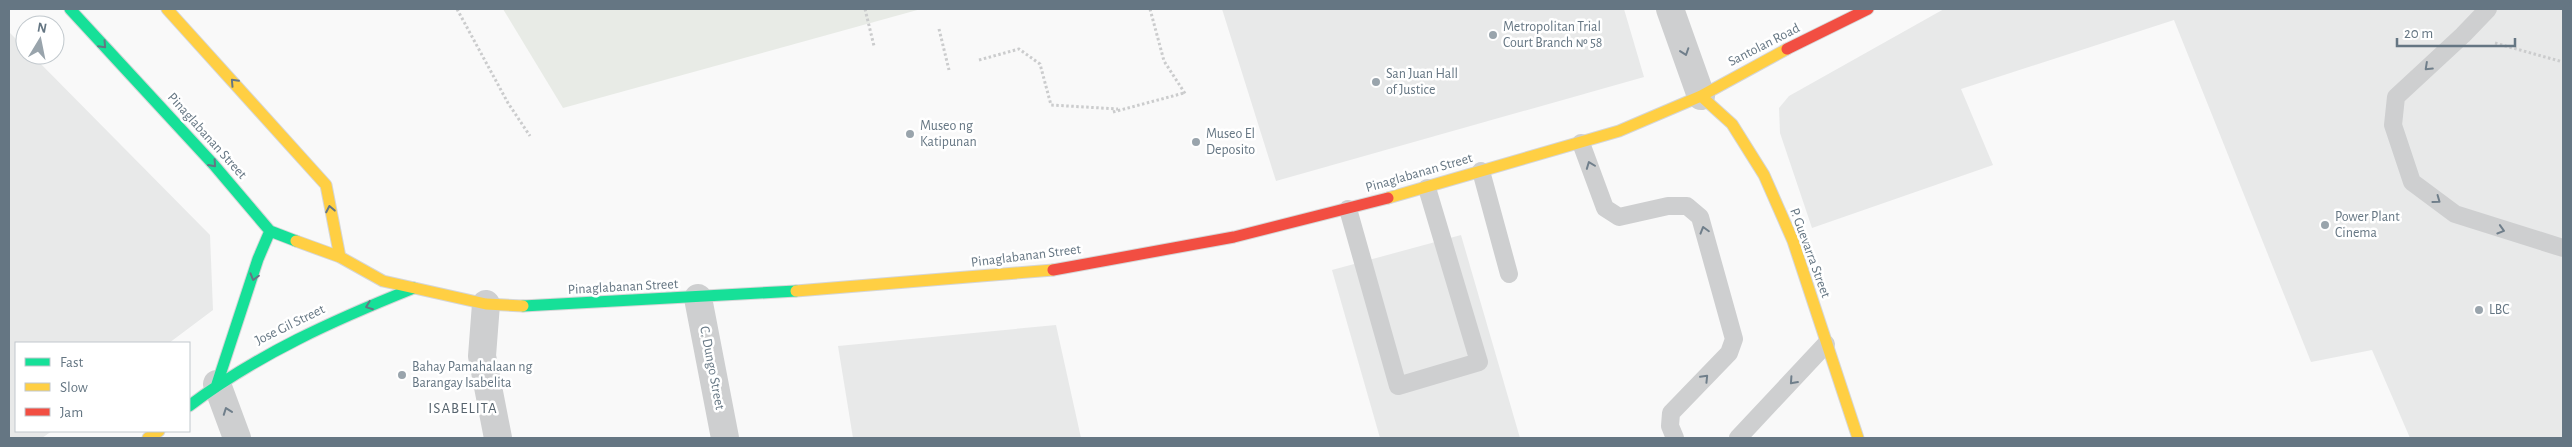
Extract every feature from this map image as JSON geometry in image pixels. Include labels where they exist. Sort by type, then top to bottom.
[{"type":"main road","name":"Pinaglabanan Street","points":[[70,9],[214,165],[270,231],[340,257],[383,281],[486,304],[533,307],[698,298],[1036,273],[1234,236],[1427,188],[1619,131],[1701,96]]},
{"type":"main road","points":[[167,9],[326,185],[340,257]]},
{"type":"main road","name":"Santolan Road","points":[[1701,96],[1750,68],[1868,9]]},
{"type":"main road","name":"P. Guevarra Street","points":[[1701,96],[1732,124],[1764,175],[1793,241],[1858,438]]},
{"type":"main road","points":[[217,384],[258,259],[270,231]]},
{"type":"main road","name":"Jose Gil Street","points":[[190,405],[252,360],[325,323],[414,288]]},
{"type":"street","points":[[1670,9],[1701,96]]},
{"type":"street","name":"C. Dungo Street","points":[[698,298],[725,438]]},
{"type":"street","points":[[486,304],[482,356],[498,438]]},
{"type":"street","points":[[217,384],[236,438]]},
{"type":"lane","points":[[2488,9],[2464,35],[2396,96],[2393,124],[2412,182],[2455,214],[2563,248]]},
{"type":"lane","points":[[1581,143],[1605,208],[1619,217],[1668,206],[1687,206],[1700,217],[1734,339],[1729,353],[1671,413],[1670,426],[1675,438]]},
{"type":"lane","points":[[1481,171],[1508,274]]},
{"type":"lane","points":[[1348,209],[1398,386],[1479,362],[1427,188]]},
{"type":"lane","points":[[1738,438],[1826,344]]},
{"type":"path","points":[[457,9],[508,103],[530,136]]},
{"type":"path","points":[[864,9],[874,46]]},
{"type":"path","points":[[979,60],[1019,49],[1040,64],[1050,105],[1118,108],[1185,94],[1164,61],[1150,9]]},
{"type":"path","points":[[939,29],[949,70]]},
{"type":"path","points":[[2464,35],[2563,62]]},
{"type":"path","points":[[1113,112],[1118,108]]},
{"type":"shaded area","points":[[503,9],[921,9],[563,108]]},
{"type":"shaded area","name":"San Juan Hall of Justice","points":[[1222,9],[1624,9],[1644,77],[1276,181]]},
{"type":"shaded area","points":[[1944,9],[2563,9],[2563,438],[2410,438],[2372,350],[2311,362],[2174,20],[1961,89],[1993,165],[1812,228],[1780,133],[1779,108],[1789,96]]},
{"type":"shaded area","points":[[9,32],[15,38],[15,65],[42,65],[210,235],[213,310],[170,342],[15,342],[15,432],[51,432],[42,438],[9,438]]},
{"type":"shaded area","points":[[1461,235],[1520,438],[1380,438],[1332,270]]},
{"type":"shaded area","points":[[1056,325],[1081,438],[853,438],[838,346]]},
{"type":"traffic: fast","points":[[70,9],[214,165],[270,231],[296,241]]},
{"type":"traffic: fast","points":[[217,384],[258,259],[270,231]]},
{"type":"traffic: fast","points":[[190,405],[242,370],[297,339],[414,288]]},
{"type":"traffic: fast","points":[[523,306],[796,291]]},
{"type":"traffic: slow","points":[[167,9],[326,185],[340,257]]},
{"type":"traffic: slow","points":[[1388,198],[1619,131],[1701,96],[1787,49]]},
{"type":"traffic: slow","points":[[1701,96],[1732,124],[1764,175],[1793,241],[1858,438]]},
{"type":"traffic: slow","points":[[296,241],[340,257],[383,281],[486,304],[523,306]]},
{"type":"traffic: slow","points":[[796,291],[1053,270]]},
{"type":"traffic: slow","points":[[148,438],[157,432]]},
{"type":"traffic: jam","points":[[1787,49],[1868,9]]},
{"type":"traffic: jam","points":[[1053,270],[1234,237],[1388,198]]},
{"type":"place","name":"Metropolitan Trial Court Branch № 58","points":[[1493,35]]},
{"type":"place","name":"San Juan Hall of Justice","points":[[1376,82]]},
{"type":"place","name":"Museo ng Katipunan","points":[[910,134]]},
{"type":"place","name":"Museo El Deposito","points":[[1196,142]]},
{"type":"place","name":"Power Plant Cinema","points":[[2325,225]]},
{"type":"place","name":"LBC","points":[[2479,310]]},
{"type":"place","name":"Bahay Pamahalaan ng Barangay Isabelita","points":[[402,375]]},
{"type":"district","name":"ISABELITA","points":[[463,408]]}]
